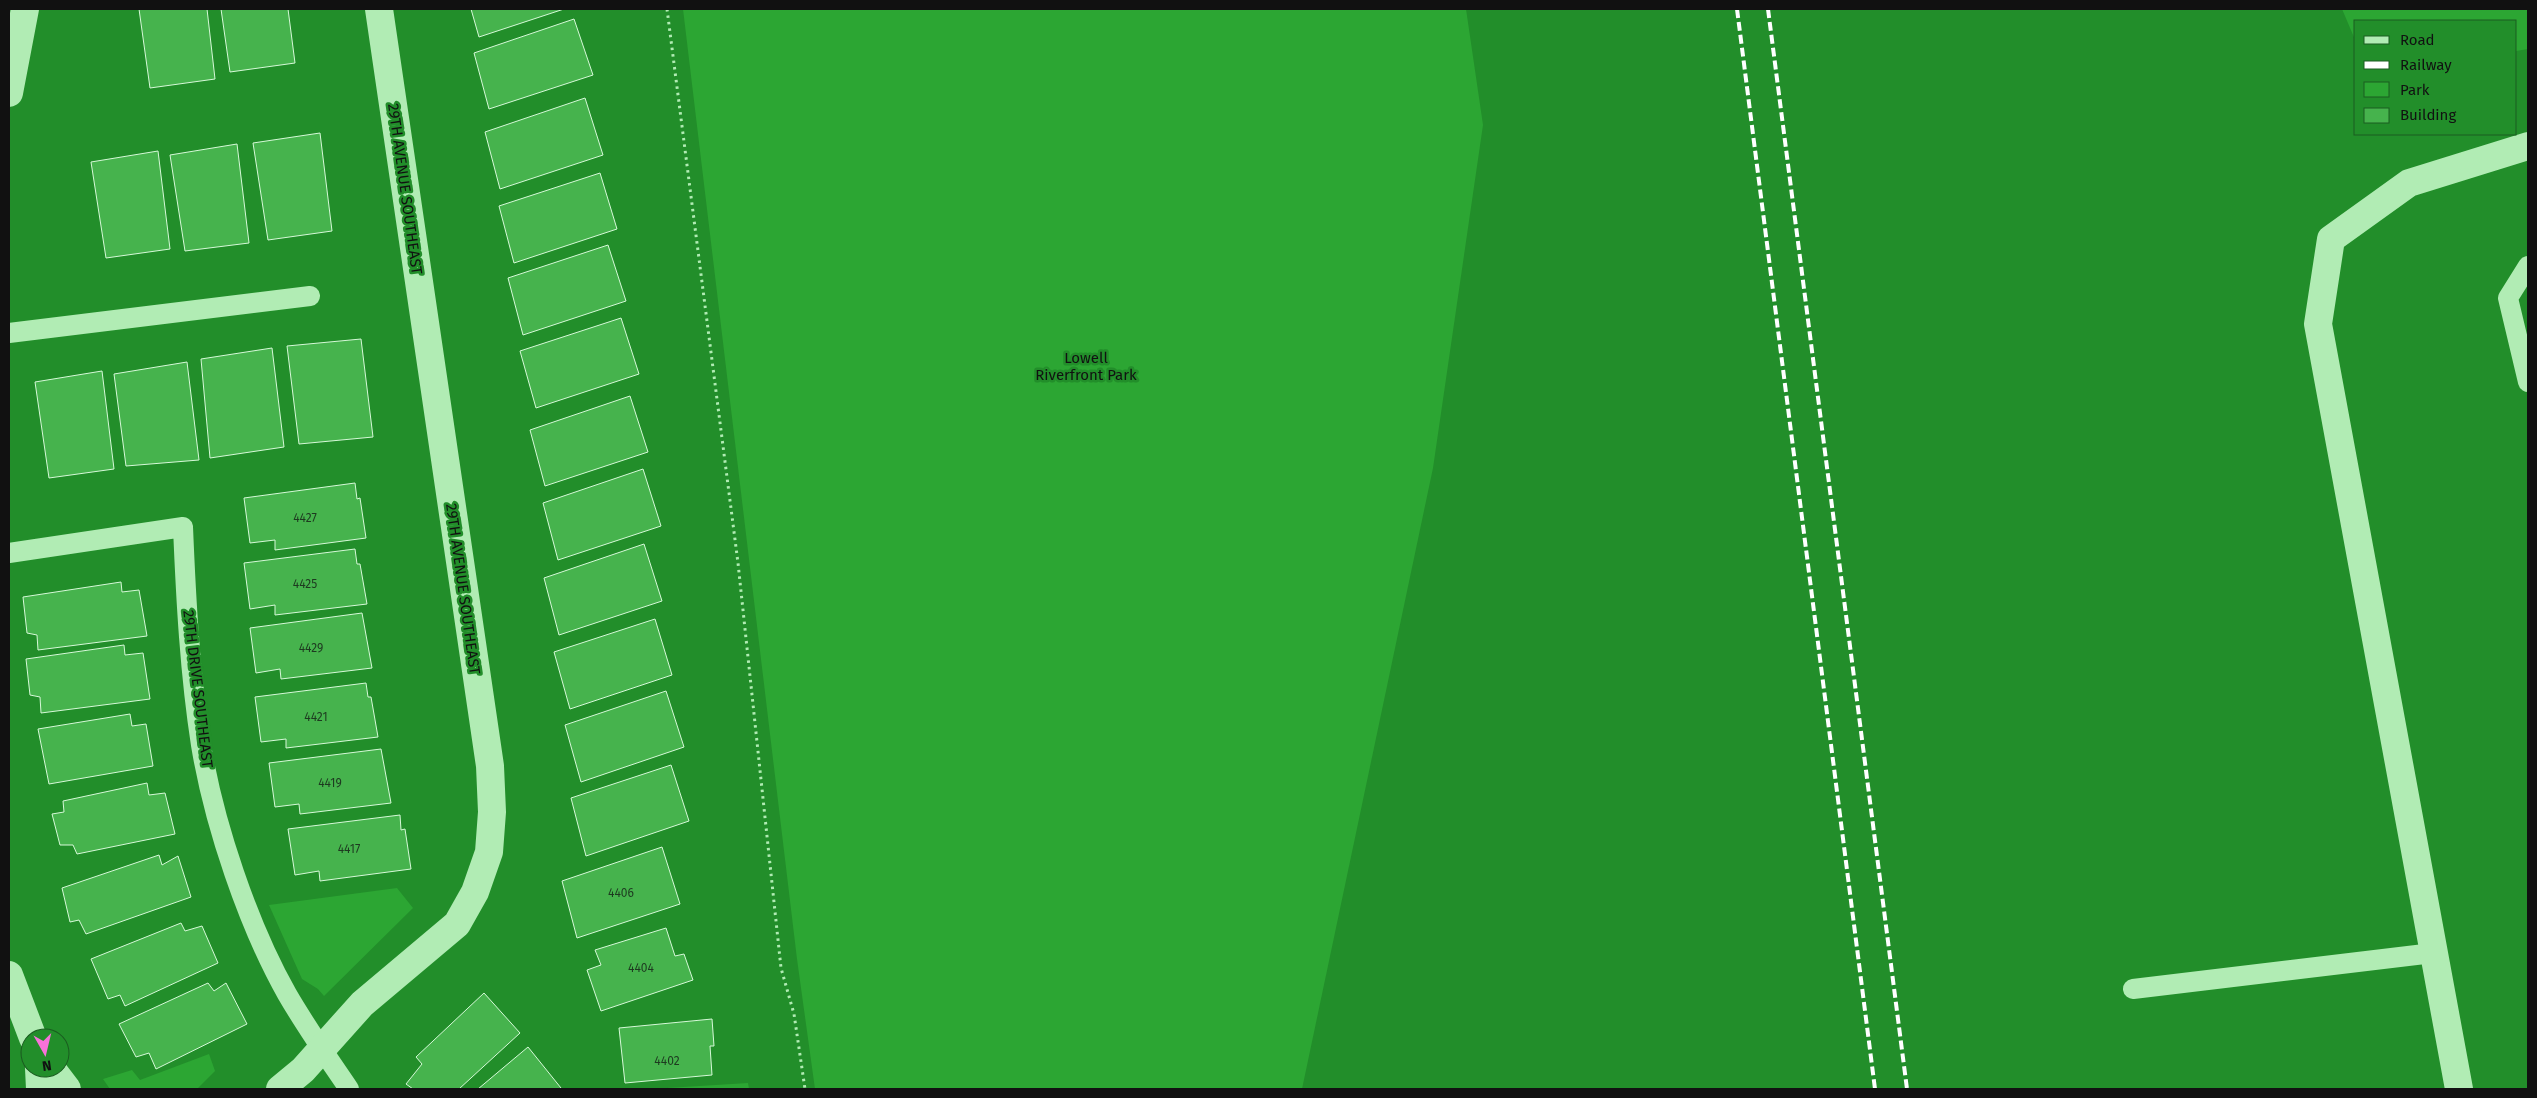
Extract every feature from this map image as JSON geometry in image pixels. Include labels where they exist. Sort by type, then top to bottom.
[{"type":"street","points":[[10,82],[25,9]]},
{"type":"street","name":"29TH AVENUE SOUTHEAST","points":[[280,1089],[302,1070],[362,1004],[457,924],[475,892],[489,852],[492,812],[490,766],[379,9]]},
{"type":"street","points":[[2459,1089],[2318,324],[2331,239],[2409,183],[2528,146]]},
{"type":"street","points":[[9,975],[29,1028]]},
{"type":"street","points":[[59,1078],[67,1089]]},
{"type":"lane","points":[[2528,266],[2508,298],[2528,382]]},
{"type":"lane","points":[[9,333],[310,296]]},
{"type":"lane","name":"29TH DRIVE SOUTHEAST","points":[[9,553],[183,527],[185,592],[201,746],[224,838],[247,908],[283,985],[349,1089]]},
{"type":"lane","points":[[2133,989],[2433,953]]},
{"type":"path","points":[[667,9],[738,562],[781,968],[794,1014],[805,1089]]},
{"type":"green space","name":"Lowell Riverfront Park","points":[[683,9],[1466,9],[1483,125],[1433,468],[1302,1089],[815,1089],[797,959]]},
{"type":"green space","points":[[2342,9],[2528,9],[2528,49],[2517,51],[2517,20],[2354,20],[2354,37]]},
{"type":"green space","points":[[397,888],[413,908],[324,996],[318,989],[302,979],[269,905]]},
{"type":"green space","points":[[209,1054],[215,1071],[197,1089],[110,1089],[103,1079],[132,1070],[140,1080]]},
{"type":"green space","points":[[748,1083],[749,1089],[651,1089]]},
{"type":"building","points":[[139,9],[207,9],[215,79],[150,88]]},
{"type":"building","points":[[221,9],[288,9],[295,63],[230,72]]},
{"type":"building","points":[[471,9],[564,9],[479,37]]},
{"type":"building","points":[[574,19],[593,75],[489,109],[474,53]]},
{"type":"building","points":[[585,98],[603,155],[500,189],[485,132]]},
{"type":"building","points":[[320,133],[332,231],[268,240],[253,143]]},
{"type":"building","points":[[237,144],[249,243],[185,251],[170,155]]},
{"type":"building","points":[[158,151],[170,249],[106,258],[91,162]]},
{"type":"building","points":[[600,173],[617,229],[514,263],[499,206]]},
{"type":"building","points":[[608,245],[626,301],[523,335],[508,278]]},
{"type":"building","points":[[621,318],[639,374],[536,408],[520,351]]},
{"type":"building","points":[[361,339],[373,437],[299,444],[287,346]]},
{"type":"building","points":[[272,348],[284,447],[210,458],[201,359]]},
{"type":"building","points":[[187,362],[199,460],[126,466],[114,374]]},
{"type":"building","points":[[102,371],[114,469],[49,478],[35,382]]},
{"type":"building","points":[[630,396],[648,452],[545,486],[530,430]]},
{"type":"building","points":[[643,469],[661,526],[558,560],[543,503]]},
{"type":"building","points":[[355,483],[357,499],[360,498],[366,538],[275,550],[275,540],[250,543],[244,498]]},
{"type":"building","points":[[644,544],[662,601],[559,635],[544,578]]},
{"type":"building","points":[[355,549],[357,564],[360,564],[367,604],[275,615],[275,605],[250,609],[244,563]]},
{"type":"building","points":[[121,582],[122,592],[139,590],[147,636],[38,650],[37,635],[27,633],[23,597]]},
{"type":"building","points":[[362,613],[372,668],[281,679],[280,669],[256,673],[250,628]]},
{"type":"building","points":[[655,619],[672,675],[570,709],[554,652]]},
{"type":"building","points":[[124,645],[125,655],[143,653],[150,699],[41,713],[40,697],[30,695],[26,659]]},
{"type":"building","points":[[366,683],[368,697],[371,697],[378,737],[286,748],[286,739],[261,742],[255,697]]},
{"type":"building","points":[[666,691],[684,747],[581,782],[565,725]]},
{"type":"building","points":[[130,714],[132,726],[146,724],[153,766],[49,784],[38,729]]},
{"type":"building","points":[[381,749],[391,803],[300,814],[299,804],[275,807],[269,763]]},
{"type":"building","points":[[671,765],[689,821],[586,856],[571,798]]},
{"type":"building","points":[[147,783],[149,795],[165,793],[175,834],[77,854],[73,845],[60,845],[52,814],[64,812],[63,801]]},
{"type":"building","points":[[400,815],[401,830],[405,829],[411,869],[320,881],[319,871],[295,875],[288,829]]},
{"type":"building","points":[[662,847],[680,904],[577,938],[562,881]]},
{"type":"building","points":[[159,855],[162,865],[178,856],[191,897],[86,934],[79,920],[70,922],[62,888]]},
{"type":"building","points":[[181,923],[185,931],[202,926],[218,963],[125,1006],[120,995],[108,999],[91,959]]},
{"type":"building","points":[[666,928],[675,956],[684,954],[693,980],[601,1011],[587,970],[601,965],[595,950]]},
{"type":"building","points":[[208,983],[214,991],[226,983],[247,1024],[156,1069],[149,1053],[136,1057],[119,1024]]},
{"type":"building","points":[[484,993],[520,1033],[459,1089],[413,1089],[406,1084],[422,1064],[416,1057]]},
{"type":"building","points":[[712,1019],[714,1046],[710,1046],[712,1075],[625,1083],[619,1028]]},
{"type":"building","points":[[528,1047],[560,1089],[478,1089]]},
{"type":"railway","points":[[1737,9],[1875,1089]]},
{"type":"railway","points":[[1768,9],[1907,1089]]}]
